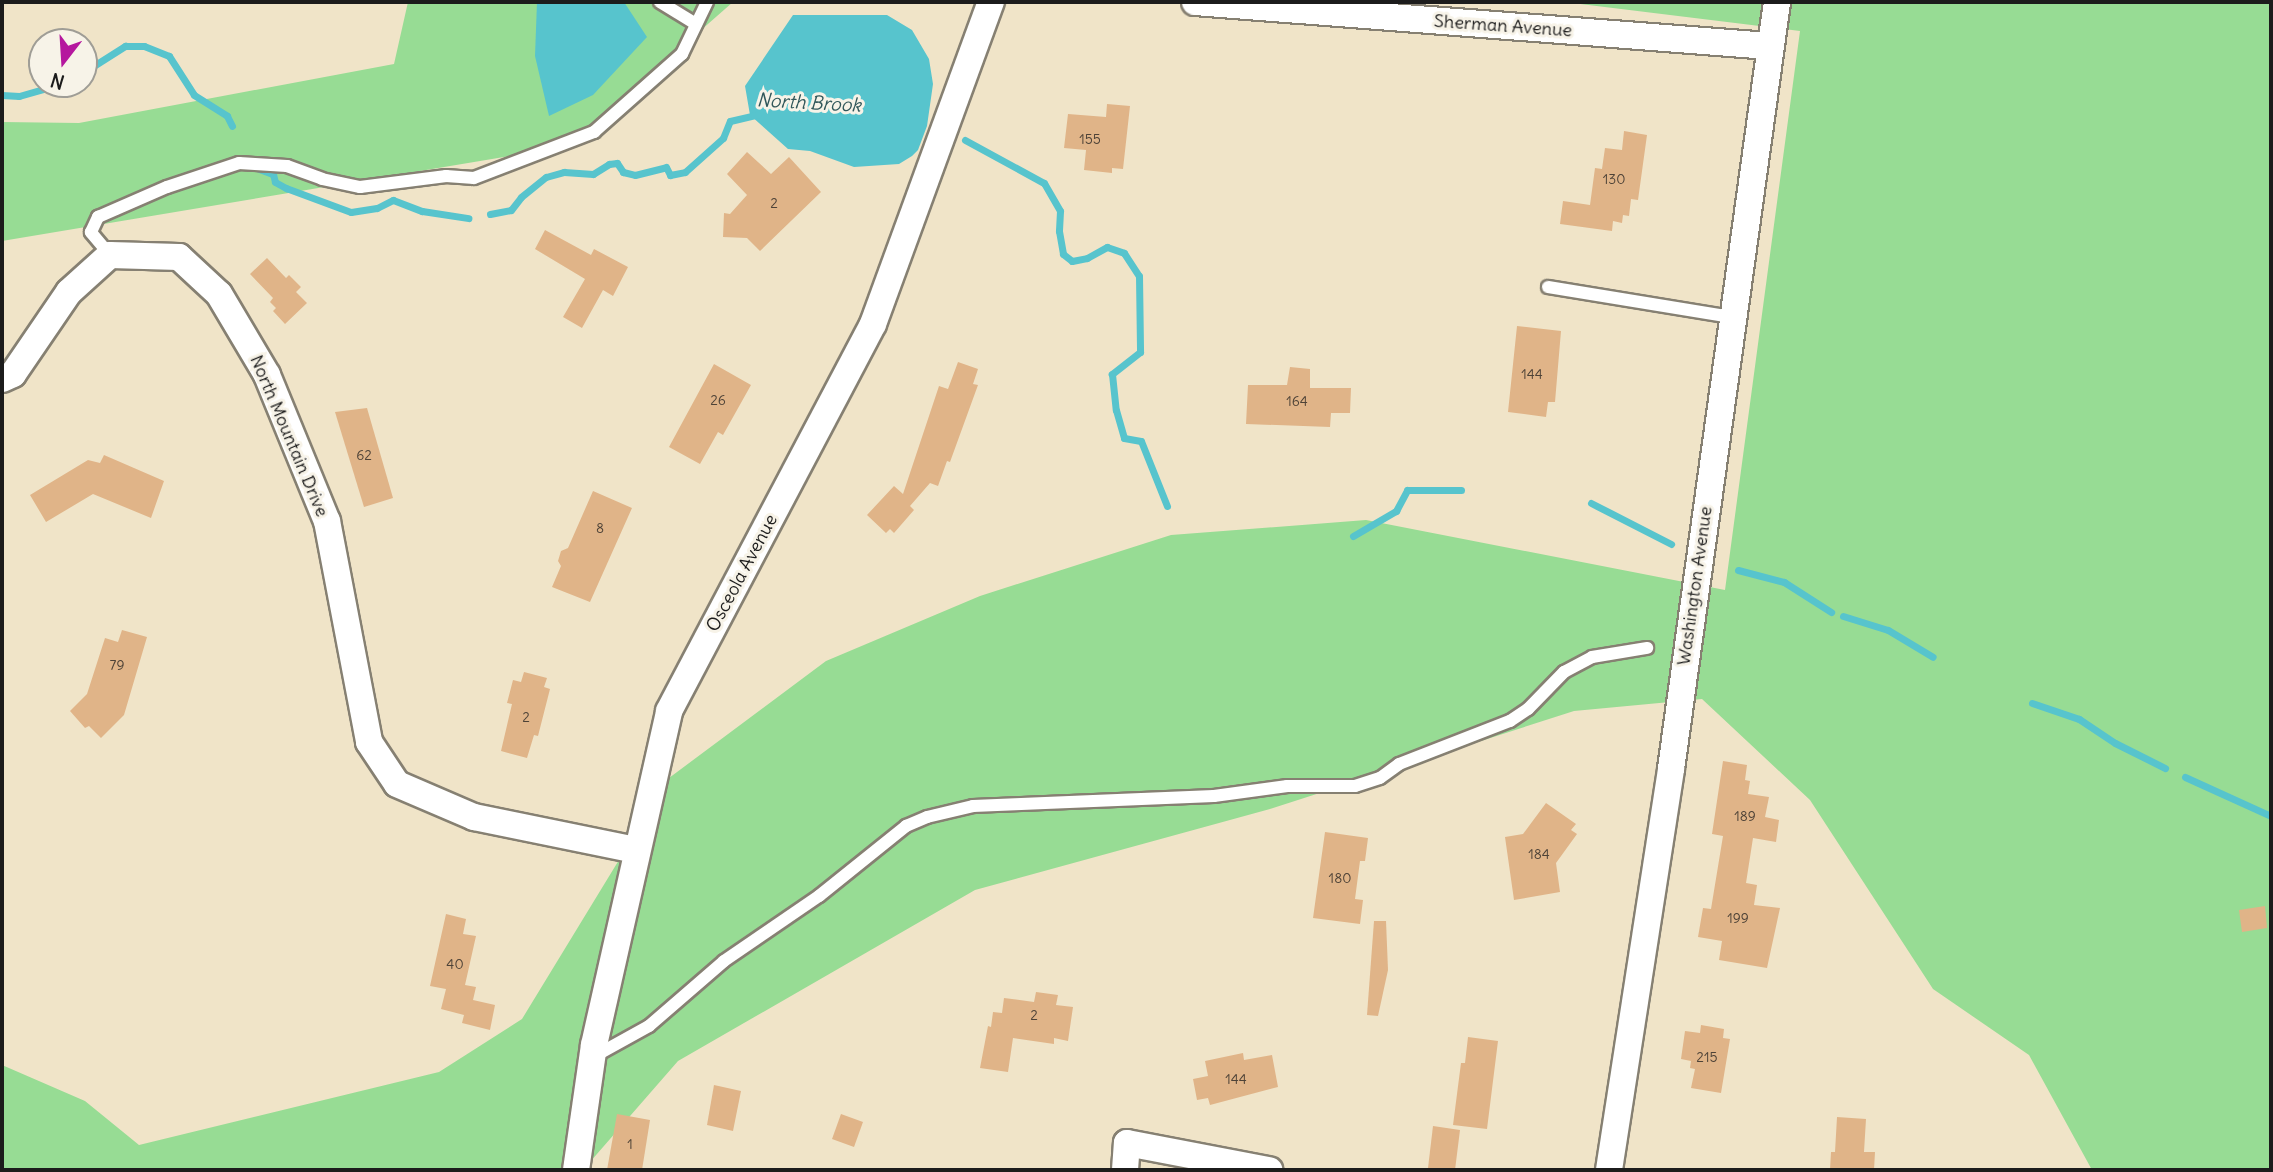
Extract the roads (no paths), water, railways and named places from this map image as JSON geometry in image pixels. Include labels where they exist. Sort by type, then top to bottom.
[{"type":"street","name":"Osceola Avenue","points":[[576,1170],[593,1057],[668,711],[873,324],[991,2]]},
{"type":"street","name":"Sherman Avenue","points":[[1195,2],[1769,46]]},
{"type":"street","name":"Washington Avenue","points":[[1609,1170],[1671,769],[1777,2]]},
{"type":"street","name":"North Mountain Drive","points":[[110,255],[179,257],[219,295],[267,375],[327,521],[369,742],[397,784],[474,817],[636,850]]},
{"type":"street","points":[[2,379],[13,374],[69,292],[110,255]]},
{"type":"street","points":[[1125,1170],[1126,1143],[1269,1170]]},
{"type":"lane","points":[[660,2],[696,24]]},
{"type":"lane","points":[[110,255],[91,232],[98,217],[167,187],[239,163],[287,166],[321,179],[360,187],[446,176],[474,178],[594,132],[682,54],[707,2]]},
{"type":"lane","points":[[1548,286],[1732,317]]},
{"type":"lane","points":[[593,1057],[649,1026],[724,961],[819,896],[906,826],[927,817],[973,806],[1213,796],[1287,786],[1355,786],[1380,778],[1399,764],[1510,721],[1528,709],[1564,672],[1592,657],[1647,648]]},
{"type":"water","points":[[537,2],[624,2],[647,37],[593,95],[549,116],[535,56]]},
{"type":"water","points":[[793,15],[887,15],[912,30],[929,59],[933,84],[927,126],[918,150],[912,156],[899,164],[854,167],[810,151],[788,149],[750,115],[745,86]]},
{"type":"waterway","name":"North Brook","points":[[98,63],[125,46],[144,46],[169,56],[194,95],[227,116],[232,126]]},
{"type":"waterway","name":"North Brook","points":[[2,95],[28,93]]},
{"type":"waterway","name":"North Brook","points":[[490,214],[511,210],[521,197],[546,177],[564,172],[593,174],[609,164],[617,163],[623,172],[635,175],[666,167],[670,175],[685,172],[723,138],[730,121],[757,115]]},
{"type":"waterway","name":"North Brook","points":[[965,140],[1044,183],[1060,211],[1059,231],[1063,254],[1072,261],[1087,258],[1107,247],[1124,253],[1139,276],[1140,352],[1112,374],[1116,410],[1124,438],[1141,441],[1167,506]]},
{"type":"waterway","name":"North Brook","points":[[259,169],[273,174],[275,182],[286,188],[351,212],[377,208],[393,200],[422,211],[468,218]]},
{"type":"waterway","name":"North Brook","points":[[1353,536],[1396,511],[1407,490],[1461,490]]},
{"type":"waterway","name":"North Brook","points":[[1591,503],[1671,544]]},
{"type":"waterway","name":"North Brook","points":[[1738,570],[1784,582],[1831,612]]},
{"type":"waterway","name":"North Brook","points":[[1843,616],[1888,630],[1933,657]]},
{"type":"waterway","name":"North Brook","points":[[2032,703],[2079,719],[2115,743],[2165,768]]},
{"type":"waterway","name":"North Brook","points":[[2185,777],[2271,816]]}]
